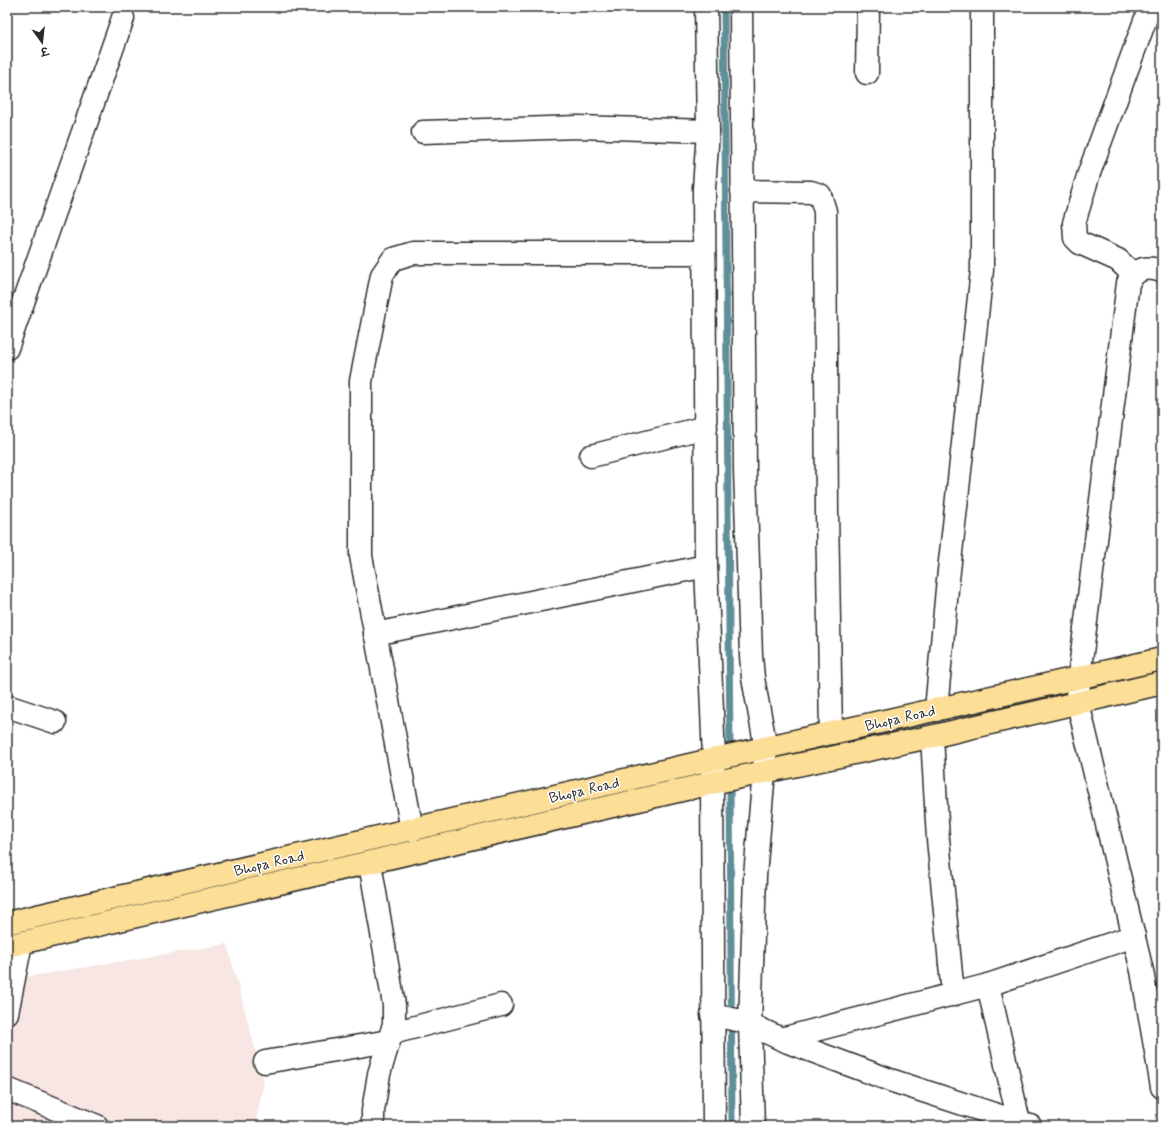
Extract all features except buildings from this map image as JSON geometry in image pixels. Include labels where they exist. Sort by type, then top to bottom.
[{"type":"main road","name":"Bhopa Road","points":[[7,923],[719,758],[1162,659]]},
{"type":"main road","name":"Bhopa Road","points":[[14,944],[716,782],[932,737],[1162,683]]},
{"type":"street","points":[[706,7],[708,131],[704,188],[706,566],[719,758],[716,782],[716,1016],[714,1126]]},
{"type":"street","points":[[741,7],[745,470],[751,656],[761,749],[746,1023],[753,1126]]},
{"type":"street","points":[[867,73],[868,7]]},
{"type":"street","points":[[936,710],[952,542],[982,270],[982,7]]},
{"type":"street","points":[[1133,274],[1118,260],[1080,243],[1075,238],[1074,223],[1089,173],[1150,7]]},
{"type":"street","points":[[7,348],[123,18]]},
{"type":"street","points":[[423,132],[578,127],[708,131]]},
{"type":"street","points":[[742,191],[811,192],[820,195],[825,211],[827,512],[831,734]]},
{"type":"street","points":[[412,830],[374,634],[361,556],[361,380],[382,275],[393,259],[413,253],[704,253]]},
{"type":"street","points":[[1162,271],[1153,268],[1140,270],[1133,274],[1128,283],[1079,677],[1078,703],[1142,971],[1162,1087]]},
{"type":"street","points":[[591,456],[706,427]]},
{"type":"street","points":[[374,634],[706,566]]},
{"type":"street","points":[[7,706],[55,722]]},
{"type":"street","points":[[932,737],[938,839],[953,994]]},
{"type":"street","points":[[370,863],[394,1005],[394,1024],[378,1082],[372,1111],[373,1126]]},
{"type":"street","points":[[781,1039],[988,985],[1134,936]]},
{"type":"street","points":[[7,1013],[14,944]]},
{"type":"street","points":[[1142,971],[1162,978]]},
{"type":"street","points":[[988,985],[1026,1125]]},
{"type":"street","points":[[265,1062],[391,1037],[501,1005]]},
{"type":"street","points":[[716,1016],[746,1023],[781,1039],[890,1080],[1026,1125]]},
{"type":"street","points":[[7,1089],[97,1126]]},
{"type":"shaded area","points":[[227,944],[264,1082],[255,1126],[7,1126],[7,980]]},
{"type":"waterway","points":[[724,7],[730,753]]},
{"type":"waterway","points":[[730,781],[732,1126]]}]
